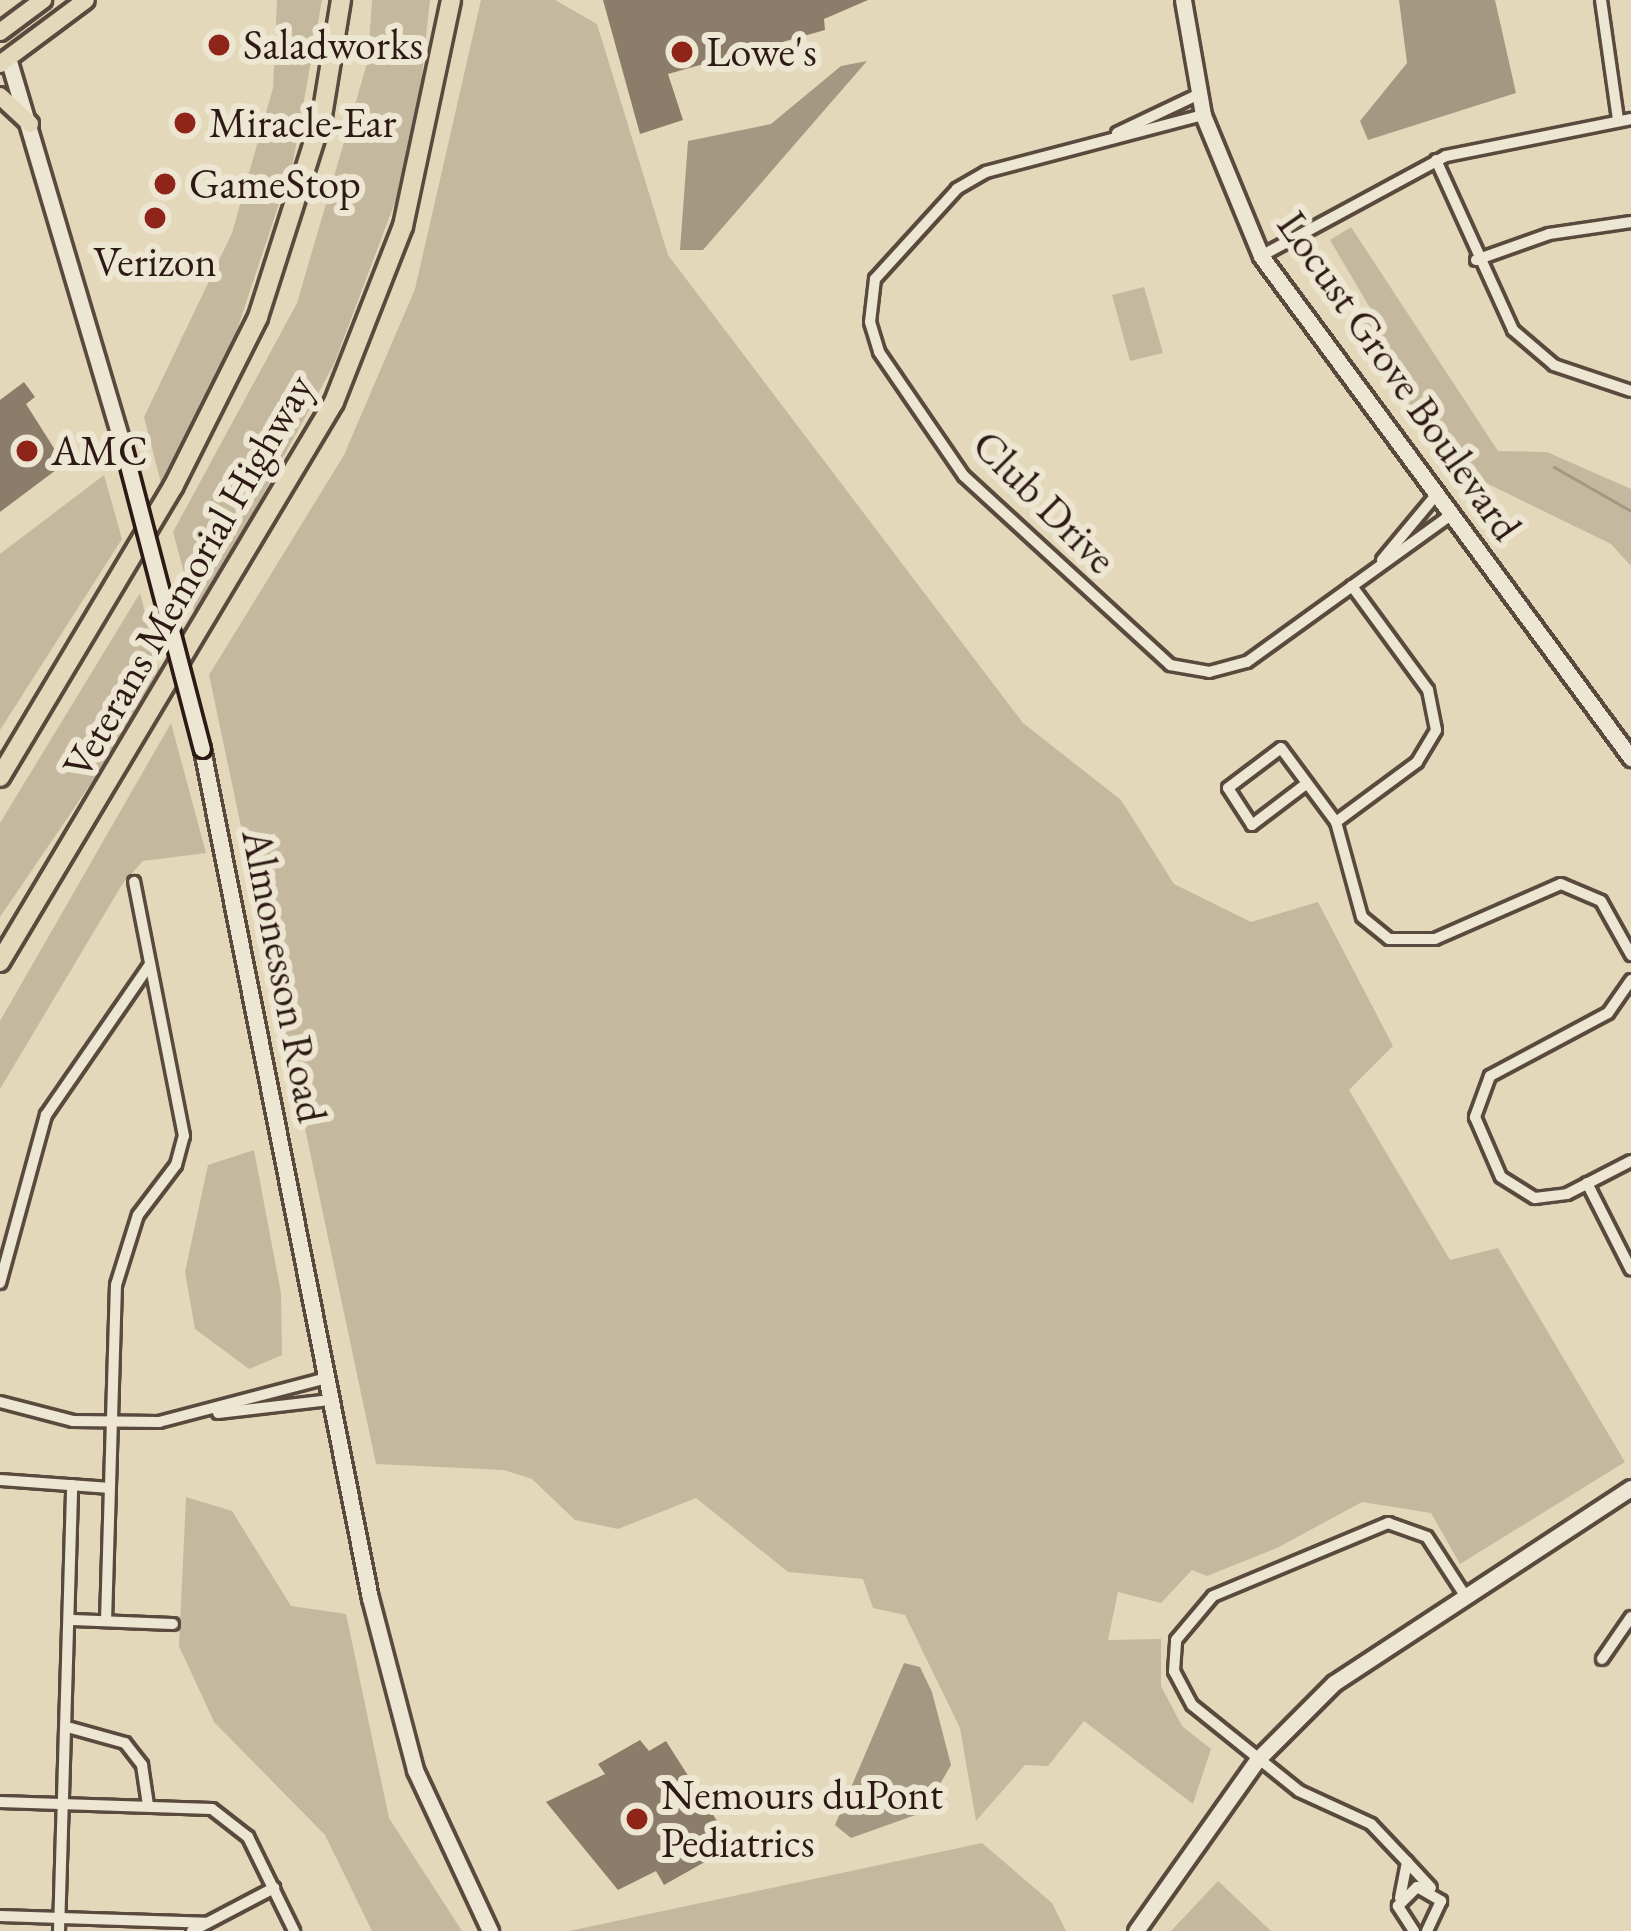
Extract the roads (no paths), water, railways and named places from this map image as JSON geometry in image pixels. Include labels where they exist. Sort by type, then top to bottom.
[{"type":"highway","name":"Veterans Memorial Highway","points":[[0,777],[173,488],[258,317],[322,116],[341,0]]},
{"type":"highway","name":"Veterans Memorial Highway","points":[[0,962],[334,402],[403,226],[451,0]]},
{"type":"main road","points":[[0,32],[44,0]]},
{"type":"main road","points":[[4,61],[86,0]]},
{"type":"main road","name":"Locust Grove Boulevard","points":[[1183,0],[1203,115],[1262,256],[1631,758]]},
{"type":"main road","name":"Almonesson Road","points":[[0,32],[4,61],[30,124],[123,446],[202,749],[327,1378],[415,1770],[490,1931]]},
{"type":"main road","points":[[0,96],[30,124]]},
{"type":"main road","points":[[1136,1931],[1257,1760],[1366,1658],[1631,1488]]},
{"type":"street","points":[[1262,256],[1436,160],[1624,120],[1601,0]]},
{"type":"street","points":[[1108,139],[1156,106],[1199,94]]},
{"type":"street","name":"Club Drive","points":[[1203,115],[986,172],[948,196],[875,279],[870,322],[879,352],[964,476],[1161,662],[1234,668],[1450,515]]},
{"type":"street","points":[[1436,160],[1503,318],[1538,353],[1631,391]]},
{"type":"street","points":[[1476,260],[1540,236],[1631,223]]},
{"type":"street","points":[[1381,563],[1406,520],[1436,495]]},
{"type":"street","points":[[1336,822],[1417,762],[1436,723],[1428,690],[1352,586]]},
{"type":"street","points":[[1306,784],[1252,825],[1228,788],[1281,748],[1336,822],[1362,916],[1389,939],[1435,939],[1561,884],[1600,901],[1631,955]]},
{"type":"street","points":[[106,1621],[116,1286],[138,1215],[176,1165],[184,1136],[134,882]]},
{"type":"street","points":[[0,1283],[46,1115],[150,964]]},
{"type":"street","points":[[1631,980],[1609,1013],[1500,1067],[1477,1097],[1479,1133],[1516,1191],[1551,1198],[1631,1161]]},
{"type":"street","points":[[1587,1184],[1631,1270]]},
{"type":"street","points":[[209,1413],[327,1378]]},
{"type":"street","points":[[0,1402],[110,1426],[332,1400]]},
{"type":"street","points":[[0,1480],[109,1488]]},
{"type":"street","points":[[59,1931],[71,1728],[72,1485]]},
{"type":"street","points":[[1427,1931],[1442,1916],[1433,1891],[1371,1824],[1257,1760],[1192,1706],[1177,1678],[1176,1640],[1203,1603],[1388,1523],[1427,1537],[1466,1597]]},
{"type":"street","points":[[1602,1659],[1631,1617]]},
{"type":"street","points":[[72,1620],[173,1624]]},
{"type":"street","points":[[71,1728],[125,1743],[142,1765],[148,1805]]},
{"type":"street","points":[[0,1802],[148,1805],[233,1820],[294,1931]]},
{"type":"street","points":[[1407,1862],[1400,1921],[1414,1931]]},
{"type":"street","points":[[1400,1899],[1418,1887],[1433,1891]]},
{"type":"street","points":[[192,1931],[274,1888]]},
{"type":"street","points":[[0,1916],[206,1923]]},
{"type":"waterway","points":[[1554,467],[1631,511]]},
{"type":"place","name":"Saladworks","points":[[219,45]]},
{"type":"place","name":"Lowe's","points":[[682,52]]},
{"type":"place","name":"Miracle-Ear","points":[[185,123]]},
{"type":"place","name":"GameStop","points":[[165,184]]},
{"type":"place","name":"Verizon","points":[[155,218]]},
{"type":"place","name":"AMC","points":[[27,451]]},
{"type":"place","name":"Nemours duPont Pediatrics","points":[[637,1819]]}]
